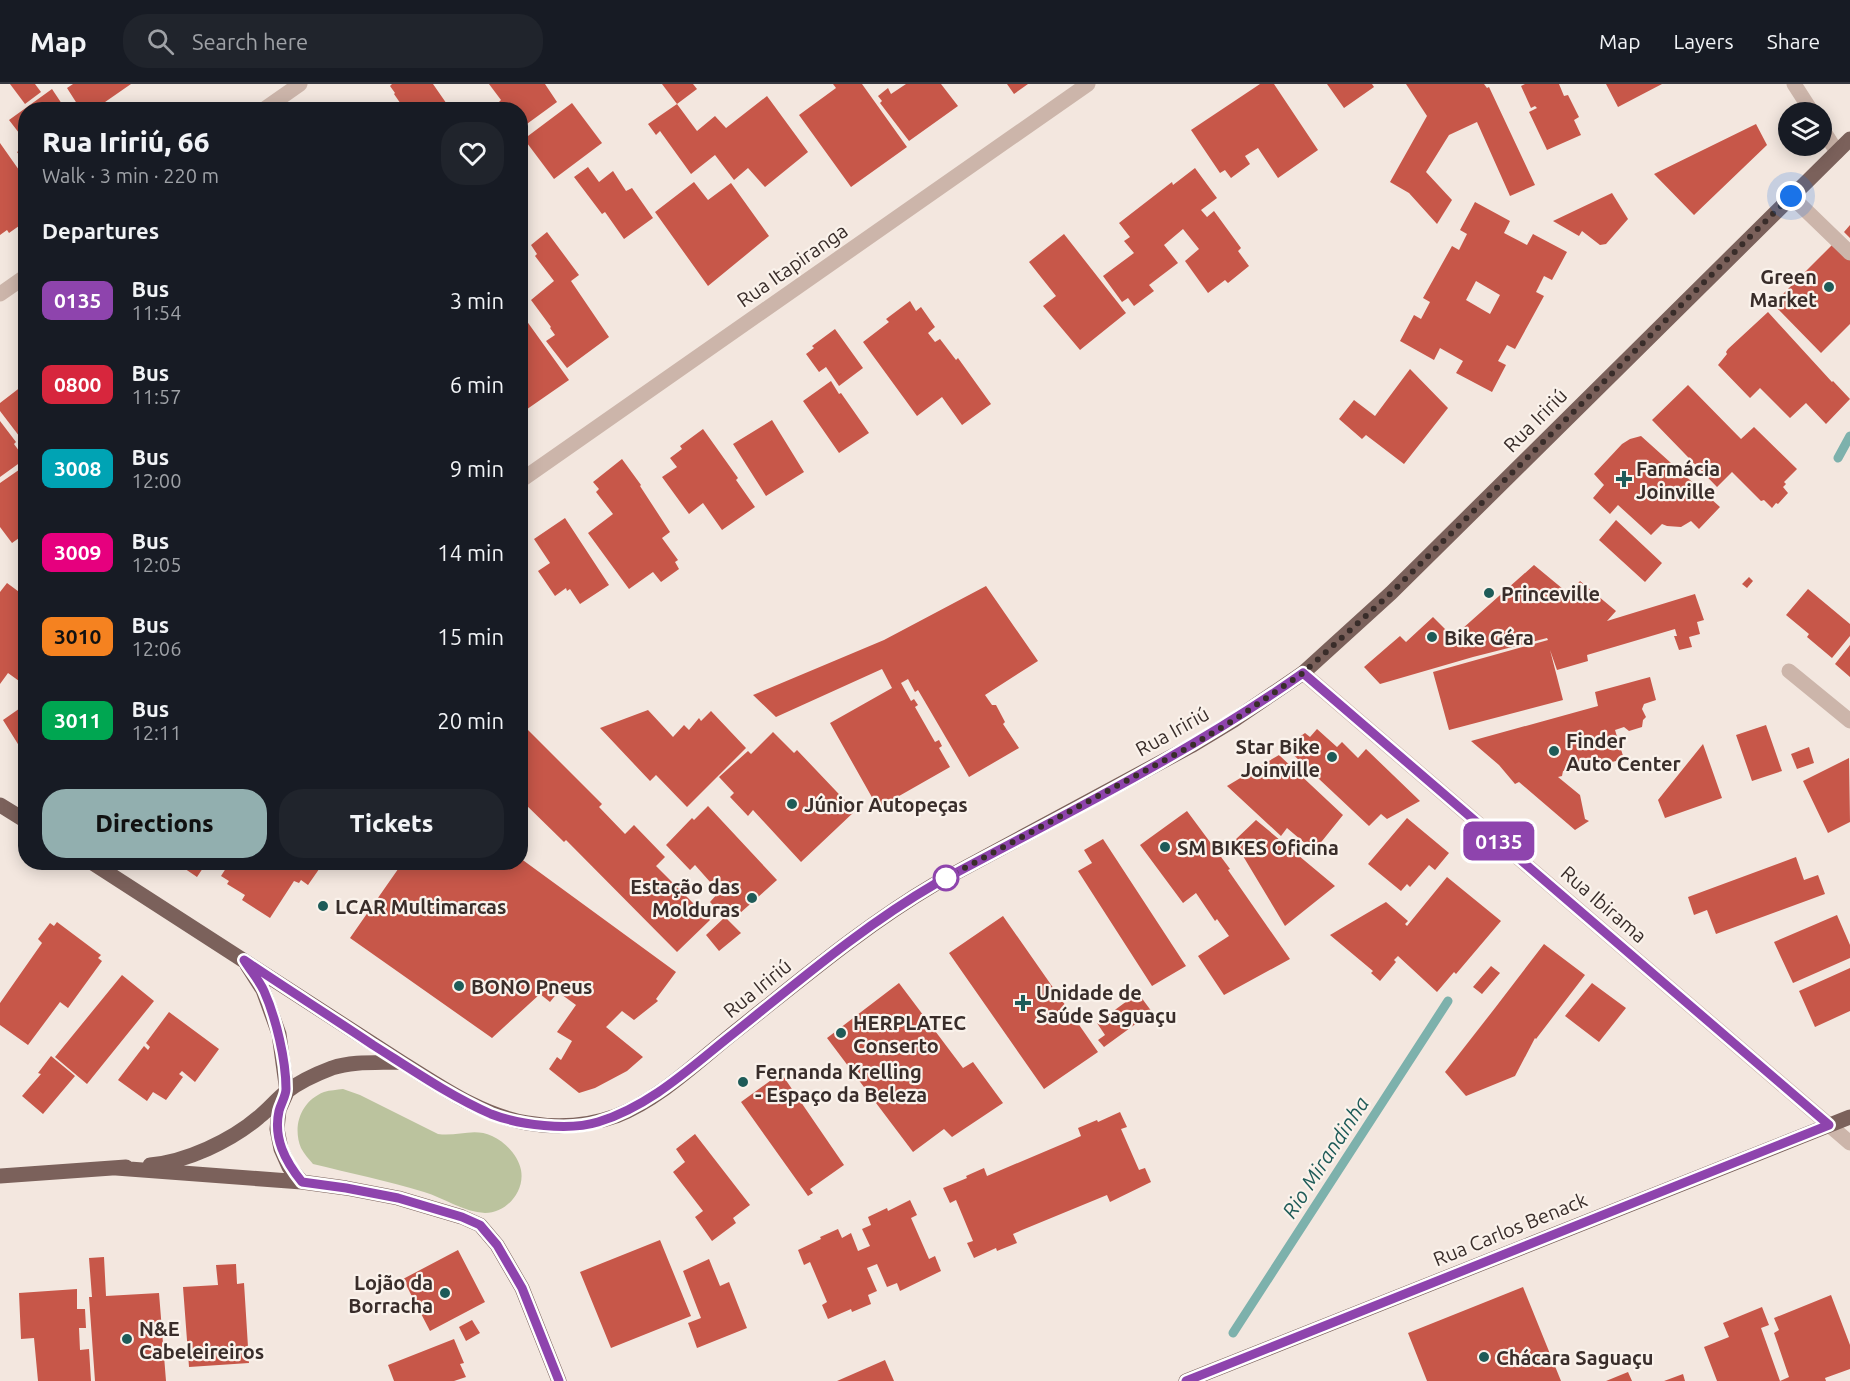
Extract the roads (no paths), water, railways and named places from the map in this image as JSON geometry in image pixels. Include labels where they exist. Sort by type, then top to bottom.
[{"type":"main road","name":"Rua Iririú","points":[[103,870],[450,1093],[492,1114],[527,1123],[565,1126],[596,1123],[618,1115],[645,1101],[678,1077],[835,953],[903,903],[1191,746],[1303,673],[1391,593],[1850,139]]},
{"type":"main road","points":[[0,805],[18,816]]},
{"type":"main road","points":[[244,960],[263,990],[279,1034],[287,1092],[279,1110],[277,1129],[281,1149],[290,1167],[302,1182]]},
{"type":"main road","points":[[0,1176],[154,1165],[191,1155],[227,1140],[258,1118],[287,1092],[306,1080],[333,1068],[360,1063],[401,1062]]},
{"type":"main road","name":"Rua Carlos Benack","points":[[1186,1381],[1850,1117]]},
{"type":"main road","points":[[116,1168],[302,1182],[346,1188],[398,1198],[462,1217],[480,1225],[497,1245],[522,1288],[559,1381]]},
{"type":"street","points":[[274,102],[300,84]]},
{"type":"street","name":"Rua Itapiranga","points":[[528,475],[1088,84]]},
{"type":"street","points":[[1794,84],[1806,102]]},
{"type":"street","points":[[1832,144],[1837,152]]},
{"type":"street","points":[[1791,196],[1850,253]]},
{"type":"street","points":[[0,294],[18,282]]},
{"type":"street","points":[[1789,671],[1850,721]]},
{"type":"street","name":"Rua Ibirama","points":[[1303,673],[1850,1143]]},
{"type":"waterway","name":"Rio Mirandinha","points":[[1838,458],[1850,436]]},
{"type":"waterway","name":"Rio Mirandinha","points":[[1233,1333],[1448,1001]]},
{"type":"place","name":"Green Market","points":[[1829,287]]},
{"type":"place","name":"Farmácia Joinville","points":[[1624,479]]},
{"type":"place","name":"Princeville","points":[[1489,593]]},
{"type":"place","name":"Bike Géra","points":[[1432,637]]},
{"type":"place","name":"Finder Auto Center","points":[[1554,751]]},
{"type":"place","name":"Star Bike Joinville","points":[[1332,757]]},
{"type":"place","name":"Júnior Autopeças","points":[[792,804]]},
{"type":"place","name":"SM BIKES Oficina","points":[[1165,847]]},
{"type":"place","name":"Estação das Molduras","points":[[752,898]]},
{"type":"place","name":"LCAR Multimarcas","points":[[323,906]]},
{"type":"place","name":"BONO Pneus","points":[[459,986]]},
{"type":"place","name":"Unidade de Saúde Saguaçu","points":[[1023,1003]]},
{"type":"place","name":"HERPLATEC Conserto","points":[[841,1033]]},
{"type":"place","name":"Fernanda Krelling - Espaço da Beleza","points":[[743,1082]]},
{"type":"place","name":"Lojão da Borracha","points":[[445,1293]]},
{"type":"place","name":"N&E Cabeleireiros","points":[[127,1339]]},
{"type":"place","name":"Chácara Saguaçu","points":[[1484,1357]]}]
